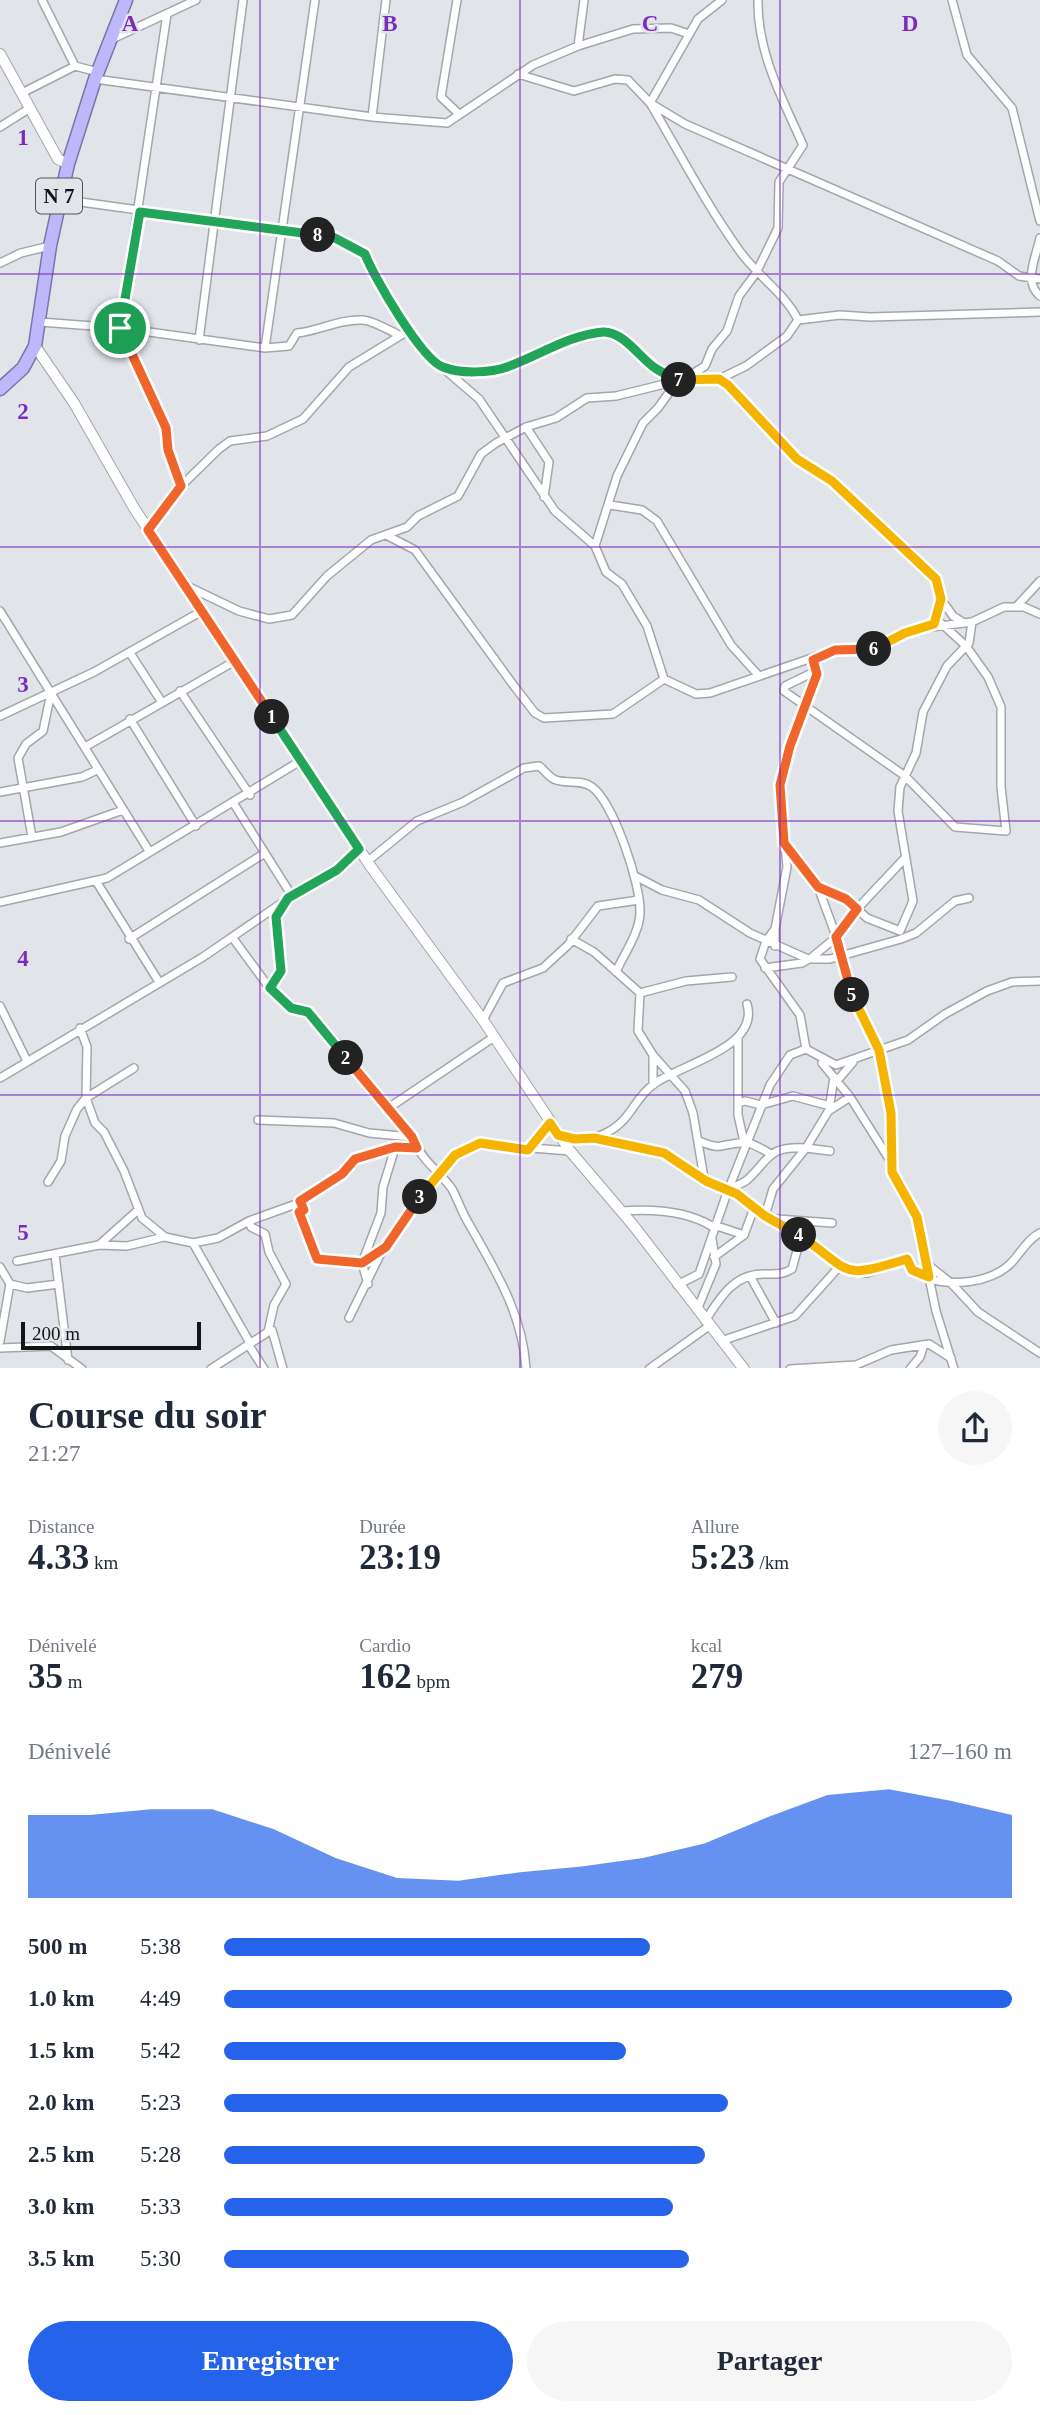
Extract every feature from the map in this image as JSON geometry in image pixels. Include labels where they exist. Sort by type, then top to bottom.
[{"type":"highway","name":"N 7","points":[[0,389],[23,368],[35,345],[50,246],[68,164],[126,0]]},
{"type":"main road","points":[[0,54],[58,159],[68,164]]},
{"type":"main road","points":[[35,345],[74,403],[148,530],[359,849],[483,1020],[558,1135],[622,1211],[697,1312],[744,1368]]},
{"type":"street","points":[[42,0],[75,65],[97,76],[372,117],[447,122],[518,74],[578,46],[633,29],[671,28],[690,34]]},
{"type":"street","points":[[110,41],[196,0]]},
{"type":"street","points":[[199,340],[243,0]]},
{"type":"street","points":[[265,348],[315,0]]},
{"type":"street","points":[[372,117],[386,0]]},
{"type":"street","points":[[457,0],[441,97],[458,114]]},
{"type":"street","points":[[578,46],[584,0]]},
{"type":"street","points":[[650,103],[698,19],[722,0]]},
{"type":"street","points":[[595,546],[617,476],[643,423],[682,379],[705,366],[712,349],[727,331],[739,296],[757,273],[778,228],[779,181],[803,145],[769,71],[758,21],[758,0]]},
{"type":"street","points":[[952,0],[967,55],[1012,108],[1040,221]]},
{"type":"street","points":[[167,14],[140,212],[120,328],[166,428],[168,450],[181,486]]},
{"type":"street","points":[[22,93],[75,65]]},
{"type":"street","points":[[518,74],[574,91],[615,79],[628,80],[650,103],[739,250],[757,273],[794,310],[798,320]]},
{"type":"street","points":[[650,103],[685,124],[998,261],[1018,276],[1040,279]]},
{"type":"street","points":[[0,127],[30,108]]},
{"type":"street","points":[[59,199],[333,237],[365,254],[372,273],[427,355],[479,399],[544,497],[555,511],[595,546],[606,572],[622,584],[647,626],[664,679],[696,694],[710,694],[813,660],[835,650],[878,648],[905,633],[938,624],[969,623],[1004,607],[1017,606],[1040,614]]},
{"type":"street","points":[[1040,238],[1030,279],[1034,291],[1040,296]]},
{"type":"street","points":[[0,252],[3,262],[21,253],[50,246]]},
{"type":"street","points":[[184,584],[239,611],[269,619],[292,615],[344,561],[371,540],[386,535],[458,496],[481,454],[505,439],[526,427],[555,418],[587,398],[616,396],[682,379],[719,379],[746,366],[787,336],[798,320],[840,315],[870,317],[1040,312]]},
{"type":"street","points":[[40,322],[120,328],[265,348],[289,346],[296,333],[316,331],[337,322],[365,320],[399,335]]},
{"type":"street","points":[[148,530],[181,486],[230,441],[267,436],[303,419],[331,384],[349,367],[399,335],[411,331]]},
{"type":"street","points":[[442,367],[475,371],[506,368],[545,349],[603,332],[614,334],[656,369],[682,379]]},
{"type":"street","points":[[719,379],[728,385],[797,459],[832,481],[927,570],[941,589],[938,624]]},
{"type":"street","points":[[526,427],[549,463],[544,497]]},
{"type":"street","points":[[610,505],[642,510],[657,521],[731,645],[759,676]]},
{"type":"street","points":[[386,535],[415,550],[435,580],[446,589],[468,626],[535,713],[544,718],[613,714],[664,679]]},
{"type":"street","points":[[1017,606],[1040,581]]},
{"type":"street","points":[[941,599],[953,616],[969,623]]},
{"type":"street","points":[[0,611],[149,851]]},
{"type":"street","points":[[0,716],[131,653],[202,611]]},
{"type":"street","points":[[900,931],[913,901],[904,859],[898,799],[916,753],[923,712],[947,666],[965,646],[969,623]]},
{"type":"street","points":[[816,671],[783,687],[785,692],[905,776],[955,827],[1006,831],[1001,787],[1001,707],[988,677],[965,646],[938,624]]},
{"type":"street","points":[[131,653],[161,701]]},
{"type":"street","points":[[775,946],[775,929],[787,867],[780,785],[790,746],[806,708],[816,671],[813,660]]},
{"type":"street","points":[[85,747],[161,701],[235,661]]},
{"type":"street","points":[[180,691],[250,794]]},
{"type":"street","points":[[32,837],[18,758],[26,744],[43,731],[51,693]]},
{"type":"street","points":[[130,719],[195,826]]},
{"type":"street","points":[[0,902],[107,878],[149,851],[234,804],[302,760]]},
{"type":"street","points":[[368,861],[418,821],[463,802],[532,766],[542,768],[556,780],[585,783],[594,788],[605,801],[635,876],[639,900],[640,913],[629,947],[615,972]]},
{"type":"street","points":[[0,792],[82,777],[97,769]]},
{"type":"street","points":[[234,804],[290,897]]},
{"type":"street","points":[[0,844],[61,832],[123,810]]},
{"type":"street","points":[[784,843],[818,887],[843,956],[853,998],[879,1050],[891,1113],[891,1162],[896,1184],[917,1217],[929,1278],[954,1368]]},
{"type":"street","points":[[0,1077],[232,937],[290,897],[337,870],[359,849]]},
{"type":"street","points":[[129,939],[265,853]]},
{"type":"street","points":[[765,968],[802,963],[808,959],[836,937],[857,909],[904,859]]},
{"type":"street","points":[[635,876],[663,890],[699,900],[775,946],[808,959],[843,956],[911,935],[955,901],[969,898]]},
{"type":"street","points":[[96,881],[129,939],[159,982]]},
{"type":"street","points":[[818,887],[846,899],[867,918],[911,935]]},
{"type":"street","points":[[270,988],[281,971],[276,917],[290,897]]},
{"type":"street","points":[[483,1020],[503,983],[543,968],[598,906],[639,900]]},
{"type":"street","points":[[775,929],[766,941],[760,959],[800,1016],[806,1049],[836,1065],[908,1040],[945,1014],[987,991],[1012,982],[1040,981]]},
{"type":"street","points":[[232,937],[270,988],[291,1008],[308,1012],[317,1021],[412,1137],[417,1148],[440,1172],[513,1304],[517,1329],[525,1345],[526,1368]]},
{"type":"street","points":[[571,939],[594,952],[640,993]]},
{"type":"street","points":[[640,993],[686,981],[732,977]]},
{"type":"street","points":[[640,993],[638,1031],[653,1055],[685,1091],[704,1178]]},
{"type":"street","points":[[558,1135],[575,1139],[604,1135],[630,1115],[653,1085],[729,1047],[745,1029],[749,1012],[747,1004]]},
{"type":"street","points":[[0,1006],[26,1059]]},
{"type":"street","points":[[80,1028],[87,1047],[86,1098],[95,1123],[104,1132],[124,1171],[138,1210],[157,1234],[165,1237],[194,1243],[218,1238],[250,1221],[300,1201],[342,1174],[355,1159],[395,1147],[417,1148]]},
{"type":"street","points":[[387,1109],[494,1037]]},
{"type":"street","points":[[738,1038],[738,1115],[745,1142]]},
{"type":"street","points":[[677,1285],[699,1274],[713,1229],[761,1105],[790,1055],[806,1049]]},
{"type":"street","points":[[653,1055],[653,1085]]},
{"type":"street","points":[[817,1056],[850,1097],[891,1162]]},
{"type":"street","points":[[765,1216],[773,1189],[806,1148],[830,1108],[835,1079],[856,1059]]},
{"type":"street","points":[[48,1182],[61,1161],[73,1115],[86,1098],[134,1068]]},
{"type":"street","points":[[739,1103],[745,1101],[761,1105],[793,1096],[830,1108],[850,1097]]},
{"type":"street","points":[[258,1120],[334,1123],[379,1135],[412,1137]]},
{"type":"street","points":[[532,1148],[550,1123]]},
{"type":"street","points":[[594,1138],[664,1153],[704,1178],[728,1189],[765,1216],[801,1236],[839,1267],[867,1273],[907,1259],[912,1270],[929,1278],[953,1283],[1002,1270],[1033,1237],[1040,1234]]},
{"type":"street","points":[[698,1142],[717,1147],[745,1142],[771,1154]]},
{"type":"street","points":[[349,1318],[386,1247],[455,1155],[480,1143],[493,1143],[522,1151],[532,1148],[570,1151]]},
{"type":"street","points":[[368,1284],[362,1263],[380,1213],[383,1187],[395,1147]]},
{"type":"street","points":[[728,1189],[743,1184],[764,1158],[771,1154],[789,1148],[830,1151]]},
{"type":"street","points":[[300,1201],[304,1210],[299,1212],[317,1259],[362,1263],[386,1247]]},
{"type":"street","points":[[706,1256],[715,1257],[744,1235],[754,1208]]},
{"type":"street","points":[[99,1245],[138,1210]]},
{"type":"street","points":[[622,1211],[697,1216],[713,1229],[744,1235]]},
{"type":"street","points":[[774,1220],[811,1219],[832,1223]]},
{"type":"street","points":[[211,1368],[271,1328],[274,1305],[286,1284],[269,1252],[265,1234],[251,1227],[250,1221]]},
{"type":"street","points":[[697,1312],[713,1276],[713,1229]]},
{"type":"street","points":[[649,1368],[707,1324],[722,1295],[750,1276],[781,1275],[792,1269],[801,1236]]},
{"type":"street","points":[[18,1261],[99,1245],[127,1246],[165,1237]]},
{"type":"street","points":[[194,1243],[264,1368]]},
{"type":"street","points":[[55,1255],[68,1360]]},
{"type":"street","points":[[927,1264],[953,1283],[978,1312],[1040,1353]]},
{"type":"street","points":[[0,1267],[10,1284],[0,1341]]},
{"type":"street","points":[[721,1341],[795,1316],[839,1267]]},
{"type":"street","points":[[750,1276],[776,1323]]},
{"type":"street","points":[[10,1284],[27,1288],[59,1284]]},
{"type":"street","points":[[272,1330],[283,1368]]},
{"type":"street","points":[[790,1368],[858,1367],[891,1350],[929,1344],[951,1358]]},
{"type":"street","points":[[910,1368],[920,1357],[924,1345]]},
{"type":"street","points":[[0,1348],[51,1346],[82,1368]]},
{"type":"route","points":[[140,212],[333,237],[365,254],[372,273],[427,355],[442,367],[475,371],[506,368],[545,349],[603,332],[614,334],[656,369],[678,380],[719,379],[780,437],[797,459],[832,481],[936,579],[941,589],[941,599],[934,624],[905,633],[872,650],[835,650],[813,660],[817,674],[790,746],[780,785],[784,843],[818,887],[846,899],[857,909],[836,937],[847,967],[853,998],[879,1050],[891,1113],[892,1172],[896,1184],[917,1217],[929,1277],[912,1270],[907,1259],[867,1273],[848,1271],[781,1222],[765,1216],[737,1194],[706,1181],[698,1173],[664,1153],[625,1144],[615,1145],[594,1138],[575,1139],[558,1135],[550,1123],[539,1140],[528,1150],[522,1151],[488,1142],[455,1155],[413,1205],[386,1247],[362,1263],[317,1259],[299,1212],[304,1210],[300,1201],[342,1174],[355,1159],[395,1147],[417,1148],[402,1124],[317,1021],[308,1012],[291,1008],[270,988],[279,978],[281,971],[276,917],[288,898],[337,870],[359,849],[148,530],[181,486],[168,450],[168,432],[120,328],[140,212]]}]
